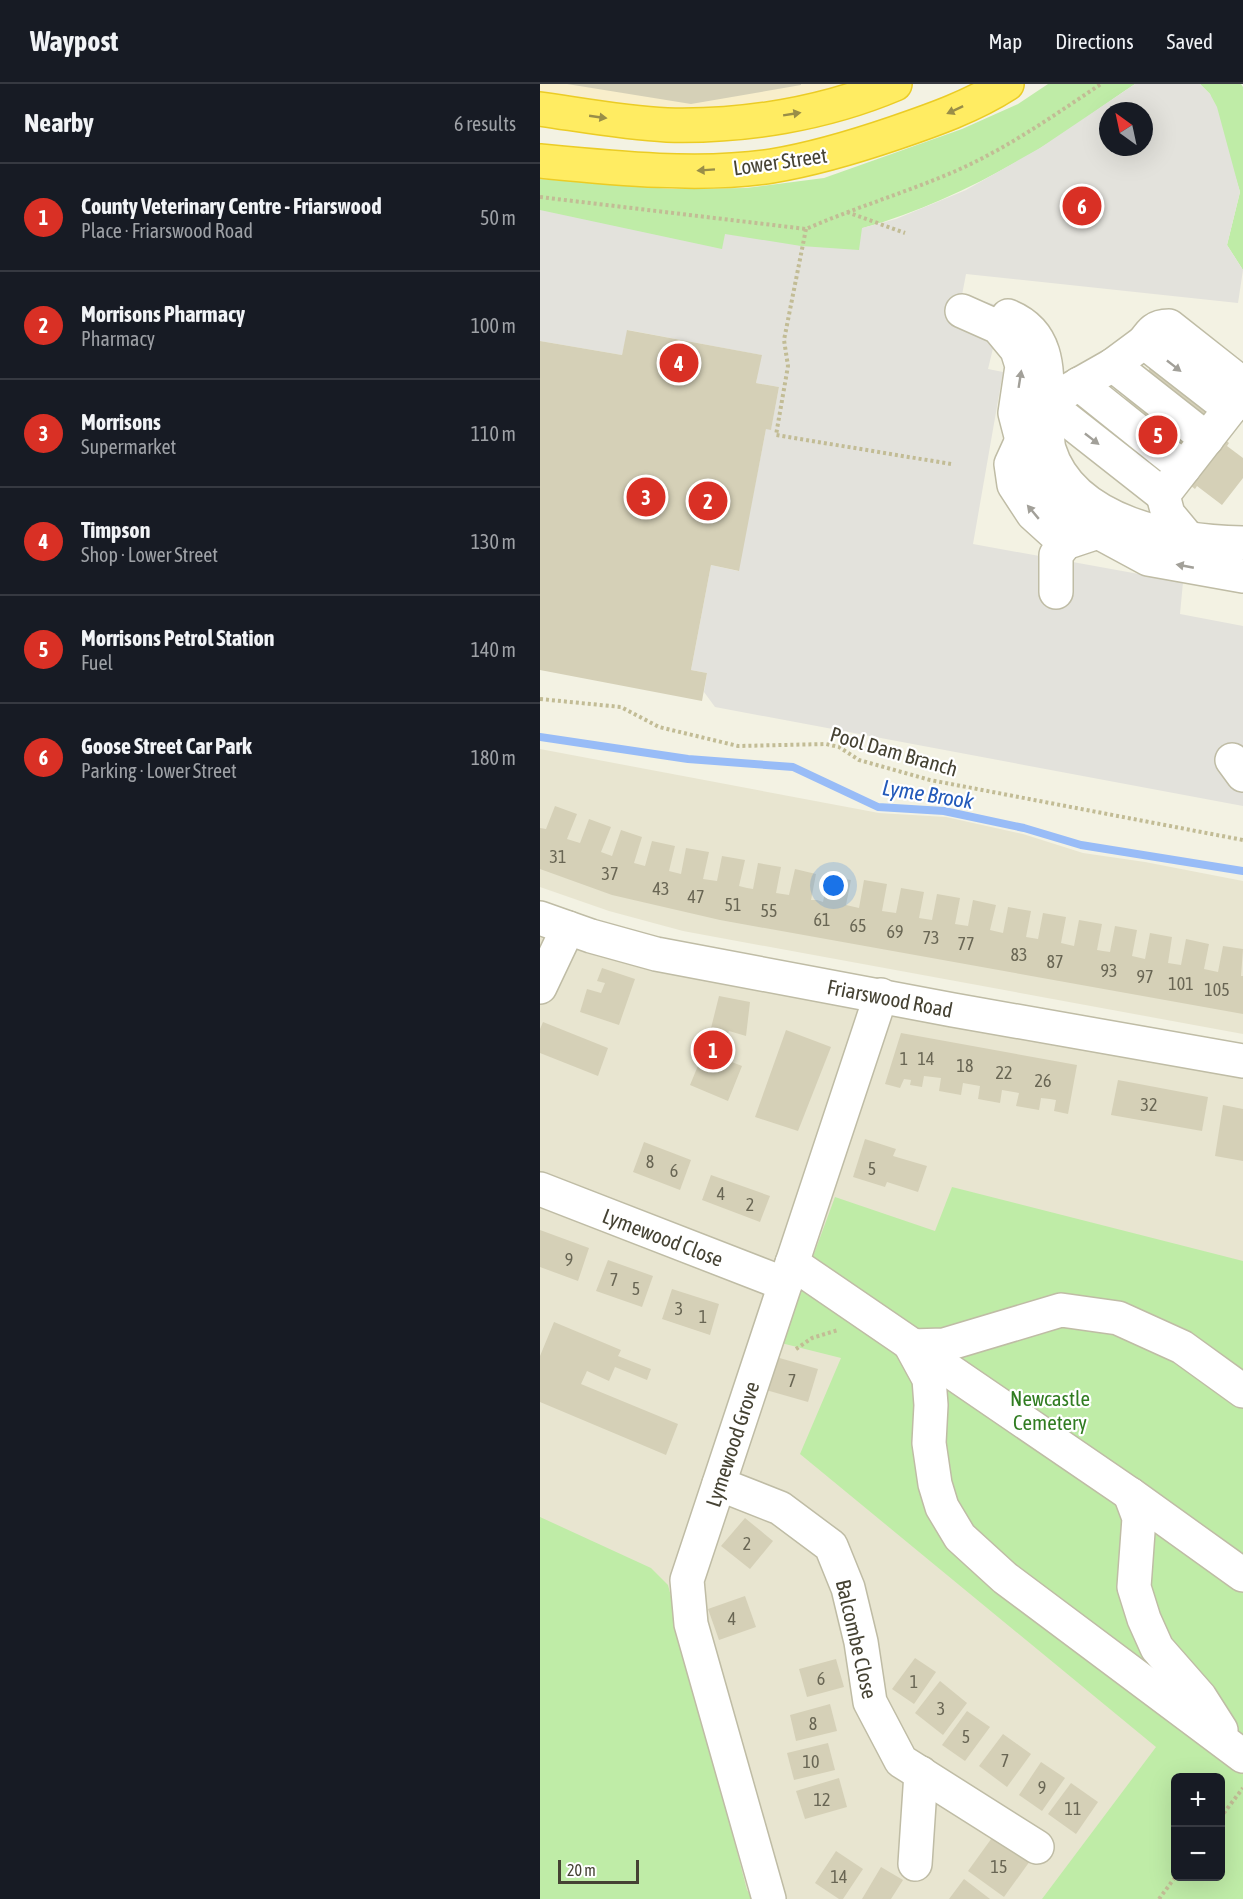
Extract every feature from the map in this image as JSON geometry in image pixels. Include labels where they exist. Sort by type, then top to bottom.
[{"type":"highway","name":"Lower Street","points":[[540,110],[667,124],[738,123],[822,109],[895,84]]},
{"type":"highway","name":"Lower Street","points":[[540,161],[695,171],[770,166],[837,153],[933,120],[1007,84]]},
{"type":"street","points":[[1243,543],[1211,543],[1152,532],[1118,520],[1088,502],[1057,468],[1049,447],[1046,403],[1047,368],[1044,352],[1034,334],[1021,321],[1001,313],[962,311],[998,327],[1017,350],[1022,366],[1015,412],[1022,440],[1036,470],[1063,506],[1098,532],[1148,559],[1243,576]]},
{"type":"street","points":[[1065,543],[1033,514],[1014,485],[1011,464],[1033,416],[1046,403],[1113,365],[1143,342],[1230,409],[1163,495]]},
{"type":"street","points":[[1113,365],[1207,439]]},
{"type":"street","points":[[1079,384],[1184,468]]},
{"type":"street","points":[[1046,403],[1163,495],[1168,514],[1188,538]]},
{"type":"street","points":[[1056,592],[1056,555],[1065,543],[1098,532]]},
{"type":"street","points":[[540,987],[554,923]]},
{"type":"street","name":"Friarswood Road","points":[[554,923],[656,954],[953,1010],[1243,1061]]},
{"type":"street","name":"Lymewood Grove","points":[[769,1899],[691,1624],[687,1580],[881,995]]},
{"type":"street","name":"Lymewood Close","points":[[540,1189],[789,1274],[911,1346],[1130,1494],[1243,1575]]},
{"type":"street","points":[[1238,1753],[1005,1578],[960,1537],[942,1507],[935,1484],[929,1443],[931,1405],[929,1379],[911,1346],[944,1345],[1061,1310],[1107,1316],[1118,1318],[1182,1347],[1243,1391]]},
{"type":"street","name":"Balcombe Close","points":[[719,1484],[780,1508],[831,1546],[848,1588],[861,1642],[870,1702],[901,1761],[1037,1847]]},
{"type":"street","points":[[1130,1494],[1139,1518],[1134,1587],[1144,1618],[1157,1648],[1200,1696],[1238,1753]]},
{"type":"street","points":[[915,1864],[921,1773]]},
{"type":"path","points":[[847,212],[905,233]]},
{"type":"path","points":[[806,229],[784,340],[788,366],[780,397],[776,435],[951,464]]},
{"type":"path","points":[[774,416],[779,417]]},
{"type":"path","name":"Pool Dam Branch","points":[[540,699],[621,708],[659,727],[738,746],[826,744],[839,747],[859,760],[930,780],[1243,840]]},
{"type":"path","points":[[1225,1813],[1243,1788]]},
{"type":"path","points":[[1159,1899],[1172,1881]]},
{"type":"shaded area","points":[[540,84],[895,84],[822,109],[540,109]]},
{"type":"shaded area","points":[[1135,84],[1200,84],[1210,94],[1217,107],[1240,192],[1227,245],[1243,270],[1238,303],[966,274],[962,295],[1003,307],[988,369],[1003,372],[973,544],[1183,582],[1180,614],[1243,626],[1243,806],[715,707],[704,692],[707,673],[691,670],[711,565],[738,571],[766,429],[771,429],[779,387],[756,383],[761,355],[628,330],[622,355],[540,341],[540,210],[722,249],[725,234],[801,246],[859,250],[862,228],[896,219],[966,190],[1040,148],[1099,108],[1099,156],[1153,156],[1153,102],[1108,102]]},
{"type":"shaded area","points":[[540,749],[879,813],[946,817],[1023,834],[1083,853],[1145,862],[1243,881],[1243,1034],[683,931],[609,911],[540,887]]},
{"type":"shaded area","points":[[540,918],[1243,1061],[1243,1899],[540,1899]]},
{"type":"green space","points":[[1048,84],[1135,84],[1108,102],[1099,102],[1099,108],[1051,141],[997,173],[931,204],[863,228],[860,250],[731,252],[540,242],[540,179],[672,189],[746,188],[824,178],[962,129],[1018,104]]},
{"type":"green space","points":[[1200,84],[1241,84],[1243,87],[1243,270],[1227,245],[1240,192],[1210,94]]},
{"type":"green space","name":"Newcastle Cemetery","points":[[952,1187],[1243,1261],[1243,1899],[1042,1899],[1156,1747],[800,1454],[841,1358],[781,1343],[835,1197],[935,1231]]},
{"type":"green space","points":[[540,1517],[651,1568],[668,1585],[747,1890],[753,1899],[540,1899]]},
{"type":"building","points":[[567,84],[801,84],[801,85],[691,104]]},
{"type":"building","points":[[627,330],[762,355],[756,383],[779,387],[771,430],[766,429],[739,571],[711,565],[691,670],[707,673],[702,701],[540,670],[540,341],[622,355]]},
{"type":"building","points":[[1158,358],[1220,406],[1205,424],[1229,443],[1227,446],[1243,458],[1243,478],[1222,505],[1197,486],[1195,489],[1169,469],[1155,487],[1094,440]]},
{"type":"building","points":[[555,806],[577,814],[567,839],[580,843],[589,819],[611,827],[601,852],[612,856],[621,830],[642,837],[634,863],[645,866],[652,841],[675,846],[669,871],[681,874],[686,848],[709,852],[703,879],[717,881],[722,856],[745,860],[739,886],[753,889],[758,863],[781,867],[776,893],[789,895],[795,869],[816,874],[811,900],[823,902],[828,876],[851,880],[846,905],[859,908],[864,880],[887,884],[882,911],[896,913],[901,888],[924,892],[919,918],[932,920],[937,894],[960,898],[955,924],[968,926],[973,900],[996,905],[990,930],[1003,933],[1008,907],[1031,911],[1026,937],[1038,939],[1043,913],[1066,917],[1061,943],[1074,946],[1079,920],[1102,924],[1097,950],[1110,952],[1115,926],[1137,930],[1132,956],[1145,959],[1150,933],[1172,937],[1168,963],[1181,965],[1186,939],[1209,944],[1204,969],[1218,972],[1223,946],[1243,949],[1241,976],[1243,976],[1243,1014],[720,920],[612,895],[540,869],[540,828],[546,829]]},
{"type":"building","points":[[602,968],[635,979],[619,1025],[580,1012],[587,989],[601,993],[605,983],[597,981]]},
{"type":"building","points":[[719,996],[750,1002],[746,1036],[729,1031],[719,1057],[742,1066],[728,1101],[690,1085],[707,1044]]},
{"type":"building","points":[[543,1022],[608,1048],[598,1076],[540,1053],[540,1029]]},
{"type":"building","points":[[786,1030],[831,1047],[798,1131],[755,1117]]},
{"type":"building","points":[[901,1033],[1077,1065],[1068,1114],[1054,1111],[1056,1100],[1050,1099],[1041,1098],[1039,1110],[1016,1106],[1019,1093],[1002,1090],[1000,1103],[978,1099],[980,1086],[963,1083],[961,1095],[939,1091],[941,1078],[924,1076],[922,1087],[910,1085],[911,1080],[904,1079],[900,1088],[885,1084]]},
{"type":"building","points":[[1118,1080],[1208,1097],[1202,1131],[1111,1115]]},
{"type":"building","points":[[1223,1105],[1243,1109],[1243,1161],[1215,1156]]},
{"type":"building","points":[[865,1139],[896,1149],[893,1156],[927,1166],[918,1192],[887,1182],[885,1187],[853,1177]]},
{"type":"building","points":[[644,1142],[691,1160],[680,1190],[633,1172]]},
{"type":"building","points":[[711,1175],[770,1196],[760,1222],[702,1200]]},
{"type":"building","points":[[540,1230],[589,1248],[578,1281],[540,1267]]},
{"type":"building","points":[[608,1260],[653,1276],[642,1307],[596,1291]]},
{"type":"building","points":[[672,1289],[719,1304],[710,1335],[662,1319]]},
{"type":"building","points":[[554,1322],[621,1350],[618,1356],[651,1369],[647,1380],[615,1367],[609,1381],[587,1371],[581,1384],[678,1424],[666,1455],[540,1402],[540,1356]]},
{"type":"building","points":[[776,1357],[818,1369],[808,1402],[766,1390]]},
{"type":"building","points":[[745,1518],[773,1541],[750,1569],[721,1546]]},
{"type":"building","points":[[745,1596],[756,1627],[719,1640],[708,1609]]},
{"type":"building","points":[[915,1658],[936,1672],[914,1704],[892,1689]]},
{"type":"building","points":[[836,1659],[844,1687],[807,1697],[799,1669]]},
{"type":"building","points":[[940,1681],[967,1703],[943,1735],[915,1713]]},
{"type":"building","points":[[830,1704],[837,1731],[796,1741],[790,1715]]},
{"type":"building","points":[[967,1711],[990,1727],[965,1761],[942,1745]]},
{"type":"building","points":[[1003,1734],[1031,1754],[1007,1787],[979,1766]]},
{"type":"building","points":[[828,1743],[835,1770],[794,1780],[787,1753]]},
{"type":"building","points":[[1041,1762],[1065,1778],[1042,1811],[1019,1795]]},
{"type":"building","points":[[839,1778],[847,1807],[805,1819],[796,1791]]},
{"type":"building","points":[[1071,1783],[1098,1802],[1076,1834],[1048,1814]]},
{"type":"building","points":[[994,1835],[1030,1861],[1004,1897],[968,1871]]},
{"type":"building","points":[[836,1851],[863,1869],[843,1899],[839,1899],[815,1883]]},
{"type":"building","points":[[881,1867],[903,1880],[891,1899],[862,1899]]},
{"type":"building","points":[[964,1879],[990,1899],[949,1899]]},
{"type":"waterway","name":"Lyme Brook","points":[[540,737],[688,759],[793,767],[878,807],[944,811],[1024,828],[1081,845],[1243,871]]},
{"type":"place","name":"Goose Street Car Park","points":[[1082,206]]},
{"type":"place","name":"Timpson","points":[[679,363]]},
{"type":"place","name":"Morrisons Petrol Station","points":[[1158,435]]},
{"type":"place","name":"Morrisons","points":[[646,497]]},
{"type":"place","name":"Morrisons Pharmacy","points":[[708,501]]},
{"type":"place","name":"County Veterinary Centre - Friarswood","points":[[713,1050]]}]
